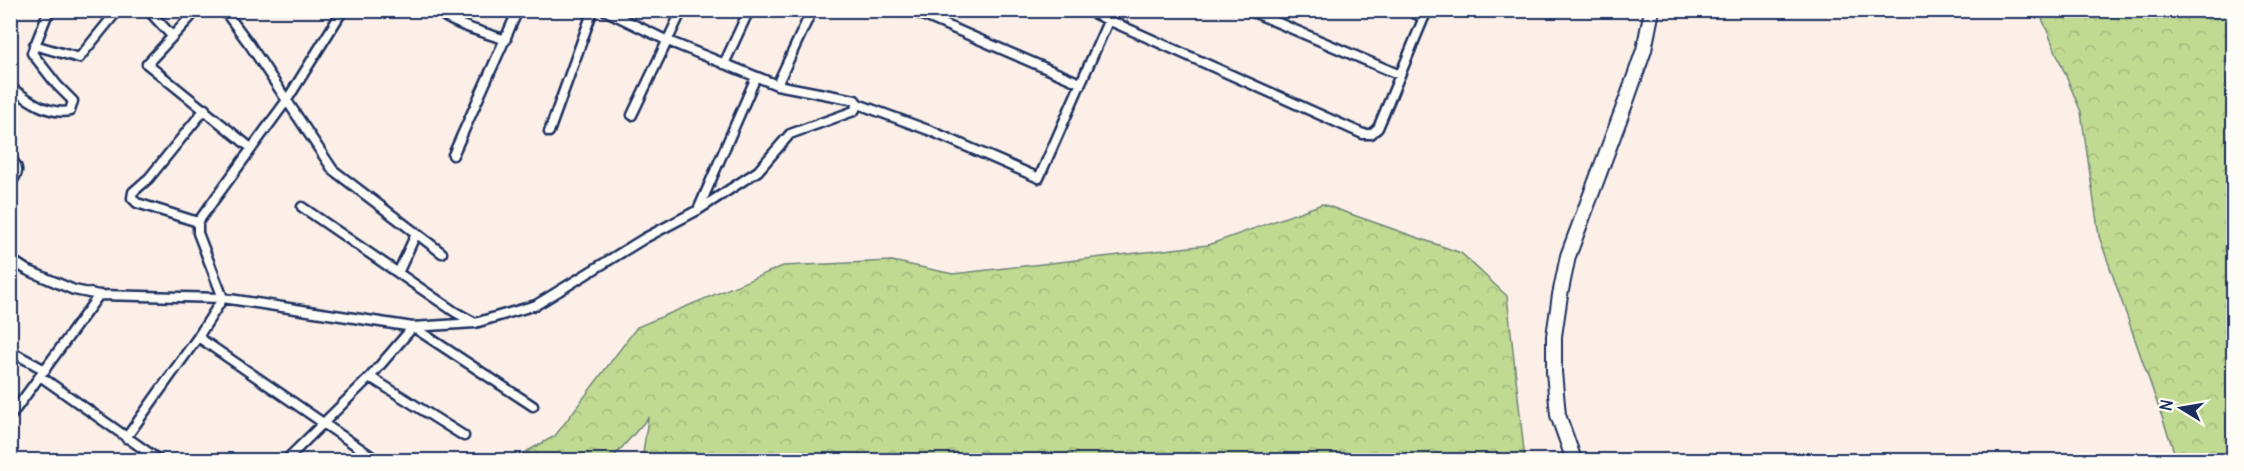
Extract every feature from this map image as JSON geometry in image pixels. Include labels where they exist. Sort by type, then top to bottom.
[{"type":"highway","points":[[1574,460],[1558,415],[1554,372],[1554,336],[1560,295],[1568,256],[1644,50],[1652,10]]},
{"type":"street","points":[[10,87],[26,99],[49,110],[70,111],[73,101],[32,53],[49,10]]},
{"type":"street","points":[[34,45],[80,58],[117,10]]},
{"type":"street","points":[[148,10],[172,36]]},
{"type":"street","points":[[197,10],[147,64],[251,148]]},
{"type":"street","points":[[224,10],[333,170],[442,253]]},
{"type":"street","points":[[223,298],[198,233],[198,222],[287,100],[344,10]]},
{"type":"street","points":[[437,10],[457,22],[506,40]]},
{"type":"street","points":[[457,22],[462,10]]},
{"type":"street","points":[[453,155],[518,10]]},
{"type":"street","points":[[549,132],[594,10]]},
{"type":"street","points":[[604,10],[668,41],[777,85],[855,100],[858,104],[931,130],[1039,178],[1113,10]]},
{"type":"street","points":[[632,115],[682,10]]},
{"type":"street","points":[[724,64],[749,10]]},
{"type":"street","points":[[777,85],[812,10]]},
{"type":"street","points":[[911,10],[1080,83]]},
{"type":"street","points":[[1086,10],[1363,134],[1371,134],[1378,128],[1426,14],[1408,10]]},
{"type":"street","points":[[1248,10],[1400,75]]},
{"type":"street","points":[[698,210],[756,76]]},
{"type":"street","points":[[10,260],[27,270],[74,290],[99,295],[223,298],[413,327],[475,323],[536,305],[645,238],[698,210],[758,171],[790,135],[854,111],[858,104]]},
{"type":"street","points":[[198,222],[137,203],[132,198],[133,192],[149,178],[205,110]]},
{"type":"street","points":[[10,158],[18,167],[18,174],[10,184]]},
{"type":"street","points":[[302,207],[455,312],[475,323]]},
{"type":"street","points":[[398,273],[416,234]]},
{"type":"street","points":[[10,417],[99,295]]},
{"type":"street","points":[[126,438],[223,298]]},
{"type":"street","points":[[286,460],[370,377],[413,327]]},
{"type":"street","points":[[413,327],[533,406]]},
{"type":"street","points":[[198,337],[377,460]]},
{"type":"street","points":[[10,351],[159,460]]},
{"type":"street","points":[[370,377],[464,436]]},
{"type":"green space","points":[[2039,11],[2233,11],[2233,460],[2177,460],[2099,236],[2081,112]]},
{"type":"green space","points":[[1322,204],[1461,253],[1507,296],[1525,460],[642,460],[648,418],[611,460],[511,460],[555,436],[637,327],[783,266],[892,261],[953,274],[1208,245]]}]
